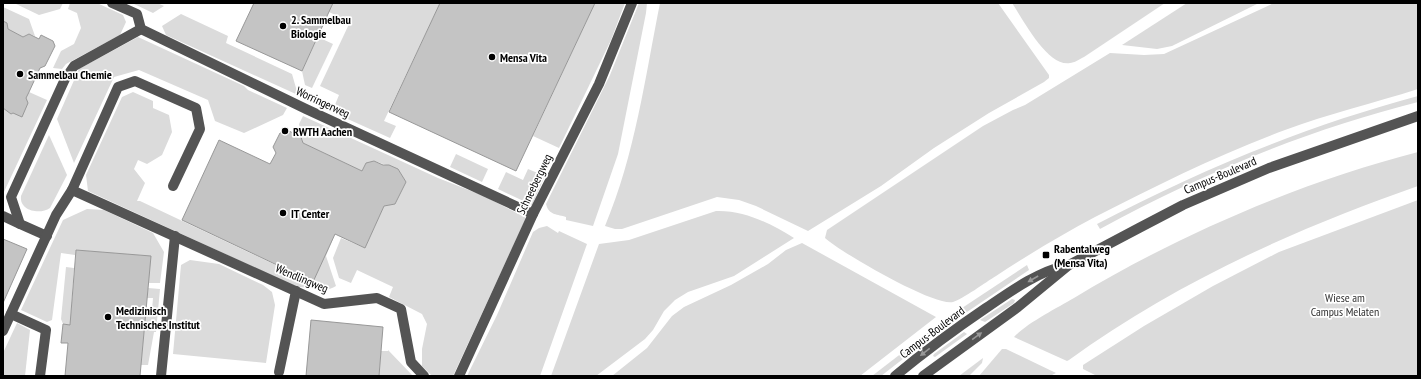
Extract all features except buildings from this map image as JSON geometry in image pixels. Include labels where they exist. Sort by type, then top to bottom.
[{"type":"street","points":[[20,224],[11,197],[65,79],[74,66],[141,29],[136,14],[112,3]]},
{"type":"street","name":"Schneebergweg","points":[[459,376],[533,214],[599,84],[632,3]]},
{"type":"street","name":"Worringerweg","points":[[141,29],[306,109],[533,214]]},
{"type":"street","points":[[3,331],[56,215],[72,190],[118,87],[135,81],[196,108],[200,129],[174,186]]},
{"type":"street","name":"Campus-Boulevard","points":[[923,376],[1018,307],[1069,265],[1183,205],[1269,168],[1418,116]]},
{"type":"street","name":"Campus-Boulevard","points":[[1388,127],[1418,123]]},
{"type":"street","name":"Wendlingweg","points":[[72,190],[324,304],[377,298],[401,309],[411,362],[424,376]]},
{"type":"street","points":[[3,216],[47,236]]},
{"type":"street","points":[[161,376],[175,236]]},
{"type":"street","name":"Campus-Boulevard","points":[[895,376],[929,348],[1009,292],[1049,270],[1069,265]]},
{"type":"street","points":[[279,372],[296,291]]},
{"type":"street","points":[[11,314],[46,330],[40,376]]},
{"type":"green space","points":[[14,3],[63,3],[60,9],[39,15]]},
{"type":"green space","points":[[70,3],[97,3],[123,15],[126,22],[120,35],[66,64],[62,69],[53,68],[61,51],[74,44],[81,28],[77,13],[68,9]]},
{"type":"green space","points":[[132,3],[157,3],[164,6],[153,13]]},
{"type":"green space","points":[[333,3],[440,3],[384,121],[396,126],[390,138],[332,112],[339,95],[320,86],[350,22],[329,12]]},
{"type":"green space","points":[[595,3],[625,3],[611,40],[559,148],[533,136]]},
{"type":"green space","points":[[639,3],[647,3],[646,13],[618,154],[593,226],[566,220],[566,217],[549,211],[546,204],[610,75]]},
{"type":"green space","points":[[660,3],[998,3],[1049,75],[1049,78],[989,113],[934,148],[881,186],[808,231],[756,206],[739,200],[717,197],[622,229],[615,229],[605,226],[632,144]]},
{"type":"green space","points":[[1012,3],[1165,3],[1084,57],[1070,63],[1061,62],[1053,58],[1044,50]]},
{"type":"green space","points":[[1187,3],[1259,3],[1172,46],[1157,49],[1122,45]]},
{"type":"green space","points":[[1274,3],[1418,3],[1418,89],[1285,130],[1189,170],[1095,217],[1045,245],[953,302],[943,301],[909,288],[867,266],[825,238],[827,230],[983,126],[1025,105],[1110,53],[1144,55],[1164,54]]},
{"type":"green space","points":[[3,7],[29,19],[35,36],[29,34],[23,37],[8,29],[7,23],[3,21]]},
{"type":"green space","points":[[181,14],[228,36],[226,43],[292,74],[298,95],[166,35],[162,26]]},
{"type":"green space","points":[[138,37],[244,86],[248,90],[287,108],[283,115],[244,133],[215,121],[208,100],[139,70],[114,77],[74,163],[57,119],[79,69]]},
{"type":"green space","points":[[318,37],[333,44],[312,88],[305,85],[302,71]]},
{"type":"green space","points":[[29,92],[47,100],[3,194],[3,108],[11,114],[13,113]]},
{"type":"green space","points":[[133,92],[153,101],[153,108],[169,115],[172,132],[162,155],[147,164],[138,160],[134,169],[145,183],[137,201],[140,201],[312,282],[335,234],[326,256],[336,286],[328,289],[297,287],[88,191],[86,175],[122,97]]},
{"type":"green space","points":[[1418,96],[1418,102],[1336,126],[1255,155],[1177,190],[1100,229],[1097,224],[1175,185],[1294,135]]},
{"type":"green space","points":[[303,116],[438,178],[484,196],[526,218],[453,376],[432,376],[422,366],[422,349],[427,324],[422,314],[389,297],[393,287],[357,270],[351,283],[339,278],[333,258],[341,238],[365,248],[384,206],[395,204],[406,182],[398,169],[374,161],[366,163],[362,171],[303,143],[299,124]]},
{"type":"green space","points":[[49,135],[67,175],[50,208],[41,211],[31,210],[23,205],[21,196]]},
{"type":"green space","points":[[1418,152],[1418,186],[1326,220],[1237,260],[1151,306],[1109,332],[1067,361],[1014,337],[1034,321],[1114,275],[1198,232],[1285,195],[1374,164]]},
{"type":"green space","points":[[456,154],[488,169],[482,182],[450,167]]},
{"type":"green space","points":[[528,169],[545,176],[532,205],[498,189],[506,172],[523,180]]},
{"type":"green space","name":"Wiese am Campus Melaten","points":[[1418,200],[1418,376],[1097,376],[1083,369],[1083,365],[1144,326],[1213,286],[1279,252]]},
{"type":"green space","points":[[87,209],[104,210],[153,233],[164,252],[160,283],[148,283],[150,256],[76,250],[75,255],[61,253],[52,320],[47,322],[21,310],[63,220]]},
{"type":"green space","points":[[716,211],[727,211],[747,215],[767,223],[794,238],[734,276],[688,292],[675,300],[664,311],[653,330],[645,339],[596,376],[551,376],[599,244],[629,240]]},
{"type":"green space","points":[[547,226],[558,233],[559,231],[587,244],[540,376],[467,376],[497,315],[533,232],[539,228]]},
{"type":"green space","points":[[802,243],[936,317],[860,376],[612,376],[647,348],[672,316],[684,307],[731,285],[768,264],[786,250]]},
{"type":"green space","points":[[190,260],[219,264],[263,285],[272,292],[275,305],[266,363],[173,354],[181,265]]},
{"type":"green space","points":[[1027,265],[1029,270],[964,314],[959,310]]},
{"type":"green space","points":[[66,267],[74,268],[70,325],[63,324],[61,319]]},
{"type":"green space","points":[[148,288],[160,289],[156,332],[154,332],[148,365],[141,365],[146,311],[152,310],[153,298],[147,298]]},
{"type":"green space","points":[[1012,299],[1015,300],[1014,303],[985,322],[980,320]]},
{"type":"green space","points":[[942,322],[948,324],[881,376],[872,376]]},
{"type":"green space","points":[[17,323],[30,330],[25,376],[3,376],[3,353]]},
{"type":"green space","points":[[964,332],[967,334],[935,357],[933,356],[934,354]]},
{"type":"green space","points":[[1002,349],[1006,349],[1056,373],[1050,376],[979,376]]},
{"type":"green space","points":[[388,350],[413,376],[379,376],[381,351]]},
{"type":"green space","points":[[983,358],[982,363],[969,376],[959,376]]},
{"type":"place","name":"2. Sammelbau Biologie","points":[[283,26]]},
{"type":"place","name":"Mensa Vita","points":[[492,57]]},
{"type":"place","name":"Sammelbau Chemie","points":[[20,74]]},
{"type":"place","name":"RWTH Aachen","points":[[285,131]]},
{"type":"place","name":"IT Center","points":[[283,213]]},
{"type":"place","name":"Rabentalweg (Mensa Vita)","points":[[1046,255]]},
{"type":"place","name":"Medizinisch Technisches Institut","points":[[108,317]]}]
